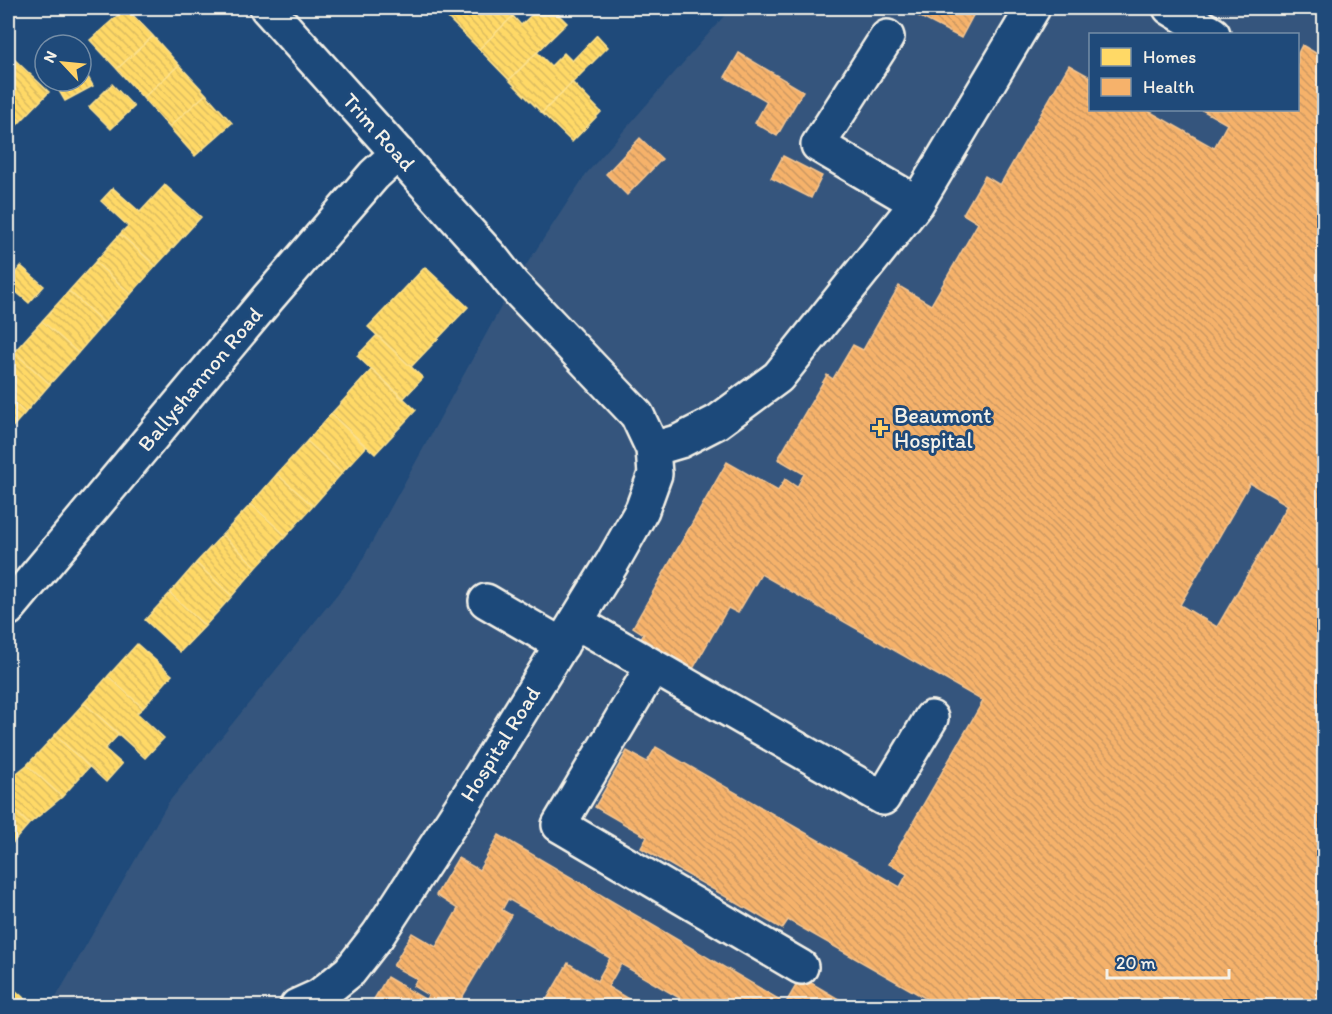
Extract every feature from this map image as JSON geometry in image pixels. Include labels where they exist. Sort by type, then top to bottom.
[{"type":"street","name":"Trim Road","points":[[267,8],[491,257],[513,285],[637,415],[653,450]]},
{"type":"street","points":[[653,450],[680,441],[717,422],[778,377],[917,203],[1033,8]]},
{"type":"street","points":[[1170,8],[1211,33]]},
{"type":"street","points":[[887,37],[818,145],[917,203]]},
{"type":"street","name":"Ballyshannon Road","points":[[8,609],[276,289],[374,175],[398,153]]},
{"type":"street","name":"Hospital Road","points":[[297,1006],[319,996],[350,971],[378,935],[569,633],[642,510],[655,474],[653,450]]},
{"type":"street","points":[[486,601],[653,666],[883,798],[931,718]]},
{"type":"street","points":[[653,666],[559,825],[801,967]]},
{"type":"shaded area","name":"Beaumont Hospital","points":[[731,8],[1324,8],[1324,1006],[51,1006],[168,803],[356,571],[513,285],[586,174]]},
{"type":"building: Homes","points":[[126,8],[153,36],[117,69],[93,43],[93,37]]},
{"type":"building: Homes","points":[[437,8],[459,8],[448,18]]},
{"type":"building: Homes","points":[[459,8],[504,8],[513,16],[479,49],[448,18]]},
{"type":"building: Homes","points":[[539,8],[552,8],[567,23],[509,80],[479,49],[513,16],[521,25]]},
{"type":"building: Homes","points":[[597,35],[608,47],[542,113],[509,80],[537,52],[551,66],[564,53],[572,61]]},
{"type":"building: Homes","points":[[153,36],[179,65],[143,98],[117,69]]},
{"type":"building: Homes","points":[[14,59],[33,77],[33,93],[48,93],[21,121],[8,108],[8,66]]},
{"type":"building: Homes","points":[[179,65],[206,94],[169,127],[143,98]]},
{"type":"building: Homes","points":[[572,82],[601,112],[572,142],[542,113]]},
{"type":"building: Homes","points":[[112,84],[134,107],[111,129],[89,107]]},
{"type":"building: Homes","points":[[60,93],[80,93],[65,101]]},
{"type":"building: Homes","points":[[206,94],[232,123],[195,156],[169,127]]},
{"type":"building: Homes","points":[[8,108],[21,121],[8,134]]},
{"type":"building: Homes","points":[[165,185],[201,217],[156,266],[120,234],[128,226],[101,201],[113,188],[140,212]]},
{"type":"building: Homes","points":[[120,234],[156,266],[131,294],[95,262]]},
{"type":"building: Homes","points":[[95,262],[131,294],[104,323],[69,291]]},
{"type":"building: Homes","points":[[21,266],[44,286],[29,303],[8,285]]},
{"type":"building: Homes","points":[[425,267],[468,307],[411,367],[368,327]]},
{"type":"building: Homes","points":[[69,291],[104,323],[78,353],[42,321]]},
{"type":"building: Homes","points":[[42,321],[78,353],[50,384],[14,352]]},
{"type":"building: Homes","points":[[377,335],[423,378],[403,399],[357,356]]},
{"type":"building: Homes","points":[[14,352],[50,384],[25,413],[8,397],[8,359]]},
{"type":"building: Homes","points":[[372,369],[416,410],[375,454],[331,414]]},
{"type":"building: Homes","points":[[8,397],[25,413],[8,432]]},
{"type":"building: Homes","points":[[331,414],[366,447],[342,473],[307,441]]},
{"type":"building: Homes","points":[[307,441],[342,473],[313,506],[277,474]]},
{"type":"building: Homes","points":[[277,474],[313,506],[286,536],[251,504]]},
{"type":"building: Homes","points":[[251,504],[286,536],[257,567],[222,535]]},
{"type":"building: Homes","points":[[222,535],[257,567],[232,596],[196,563]]},
{"type":"building: Homes","points":[[196,563],[232,596],[205,626],[170,593]]},
{"type":"building: Homes","points":[[170,593],[205,626],[180,652],[145,620]]},
{"type":"building: Homes","points":[[137,644],[172,675],[143,708],[108,676]]},
{"type":"building: Homes","points":[[108,676],[143,708],[137,713],[164,738],[145,758],[84,703]]},
{"type":"building: Homes","points":[[84,703],[119,734],[105,749],[122,764],[106,782],[55,735]]},
{"type":"building: Homes","points":[[55,735],[89,767],[62,797],[27,765]]},
{"type":"building: Homes","points":[[27,765],[62,797],[29,824],[8,804],[8,780]]},
{"type":"building: Homes","points":[[8,804],[29,824],[8,848]]},
{"type":"building: Homes","points":[[15,990],[33,1006],[8,1006],[8,998]]},
{"type":"building: Health","points":[[903,8],[977,8],[961,38]]},
{"type":"building: Health","points":[[1302,45],[1324,58],[1324,1006],[939,1006],[788,920],[782,929],[641,848],[647,837],[595,807],[627,751],[647,762],[656,747],[900,887],[907,874],[889,864],[983,701],[761,574],[738,613],[728,608],[690,674],[638,644],[644,634],[633,627],[727,462],[778,491],[785,479],[797,487],[804,474],[778,459],[827,375],[833,379],[853,345],[863,350],[899,286],[931,305],[978,223],[963,214],[985,176],[1000,185],[1069,65],[1089,76],[1089,111],[1149,111],[1214,148],[1227,124],[1204,111],[1299,111],[1299,51]],"holes":[[[1250,483],[1288,505],[1217,627],[1180,605]]]},
{"type":"building: Health","points":[[739,53],[803,91],[777,136],[755,123],[767,101],[725,77]]},
{"type":"building: Health","points":[[640,138],[662,159],[627,195],[606,174]]},
{"type":"building: Health","points":[[783,156],[822,176],[811,198],[771,178]]},
{"type":"building: Health","points":[[499,835],[780,1000],[776,1006],[693,1006],[621,964],[608,987],[630,1000],[626,1006],[543,1006],[568,963],[597,981],[610,958],[508,899],[502,910],[511,915],[457,1006],[441,1003],[439,1006],[370,1006],[387,977],[426,1000],[428,995],[413,986],[417,979],[393,966],[412,933],[436,947],[458,909],[436,895],[458,858],[479,870]]},
{"type":"building: Health","points":[[801,977],[847,1004],[845,1006],[784,1006]]},
{"type":"place","name":"Beaumont Hospital","points":[[880,428]]}]
